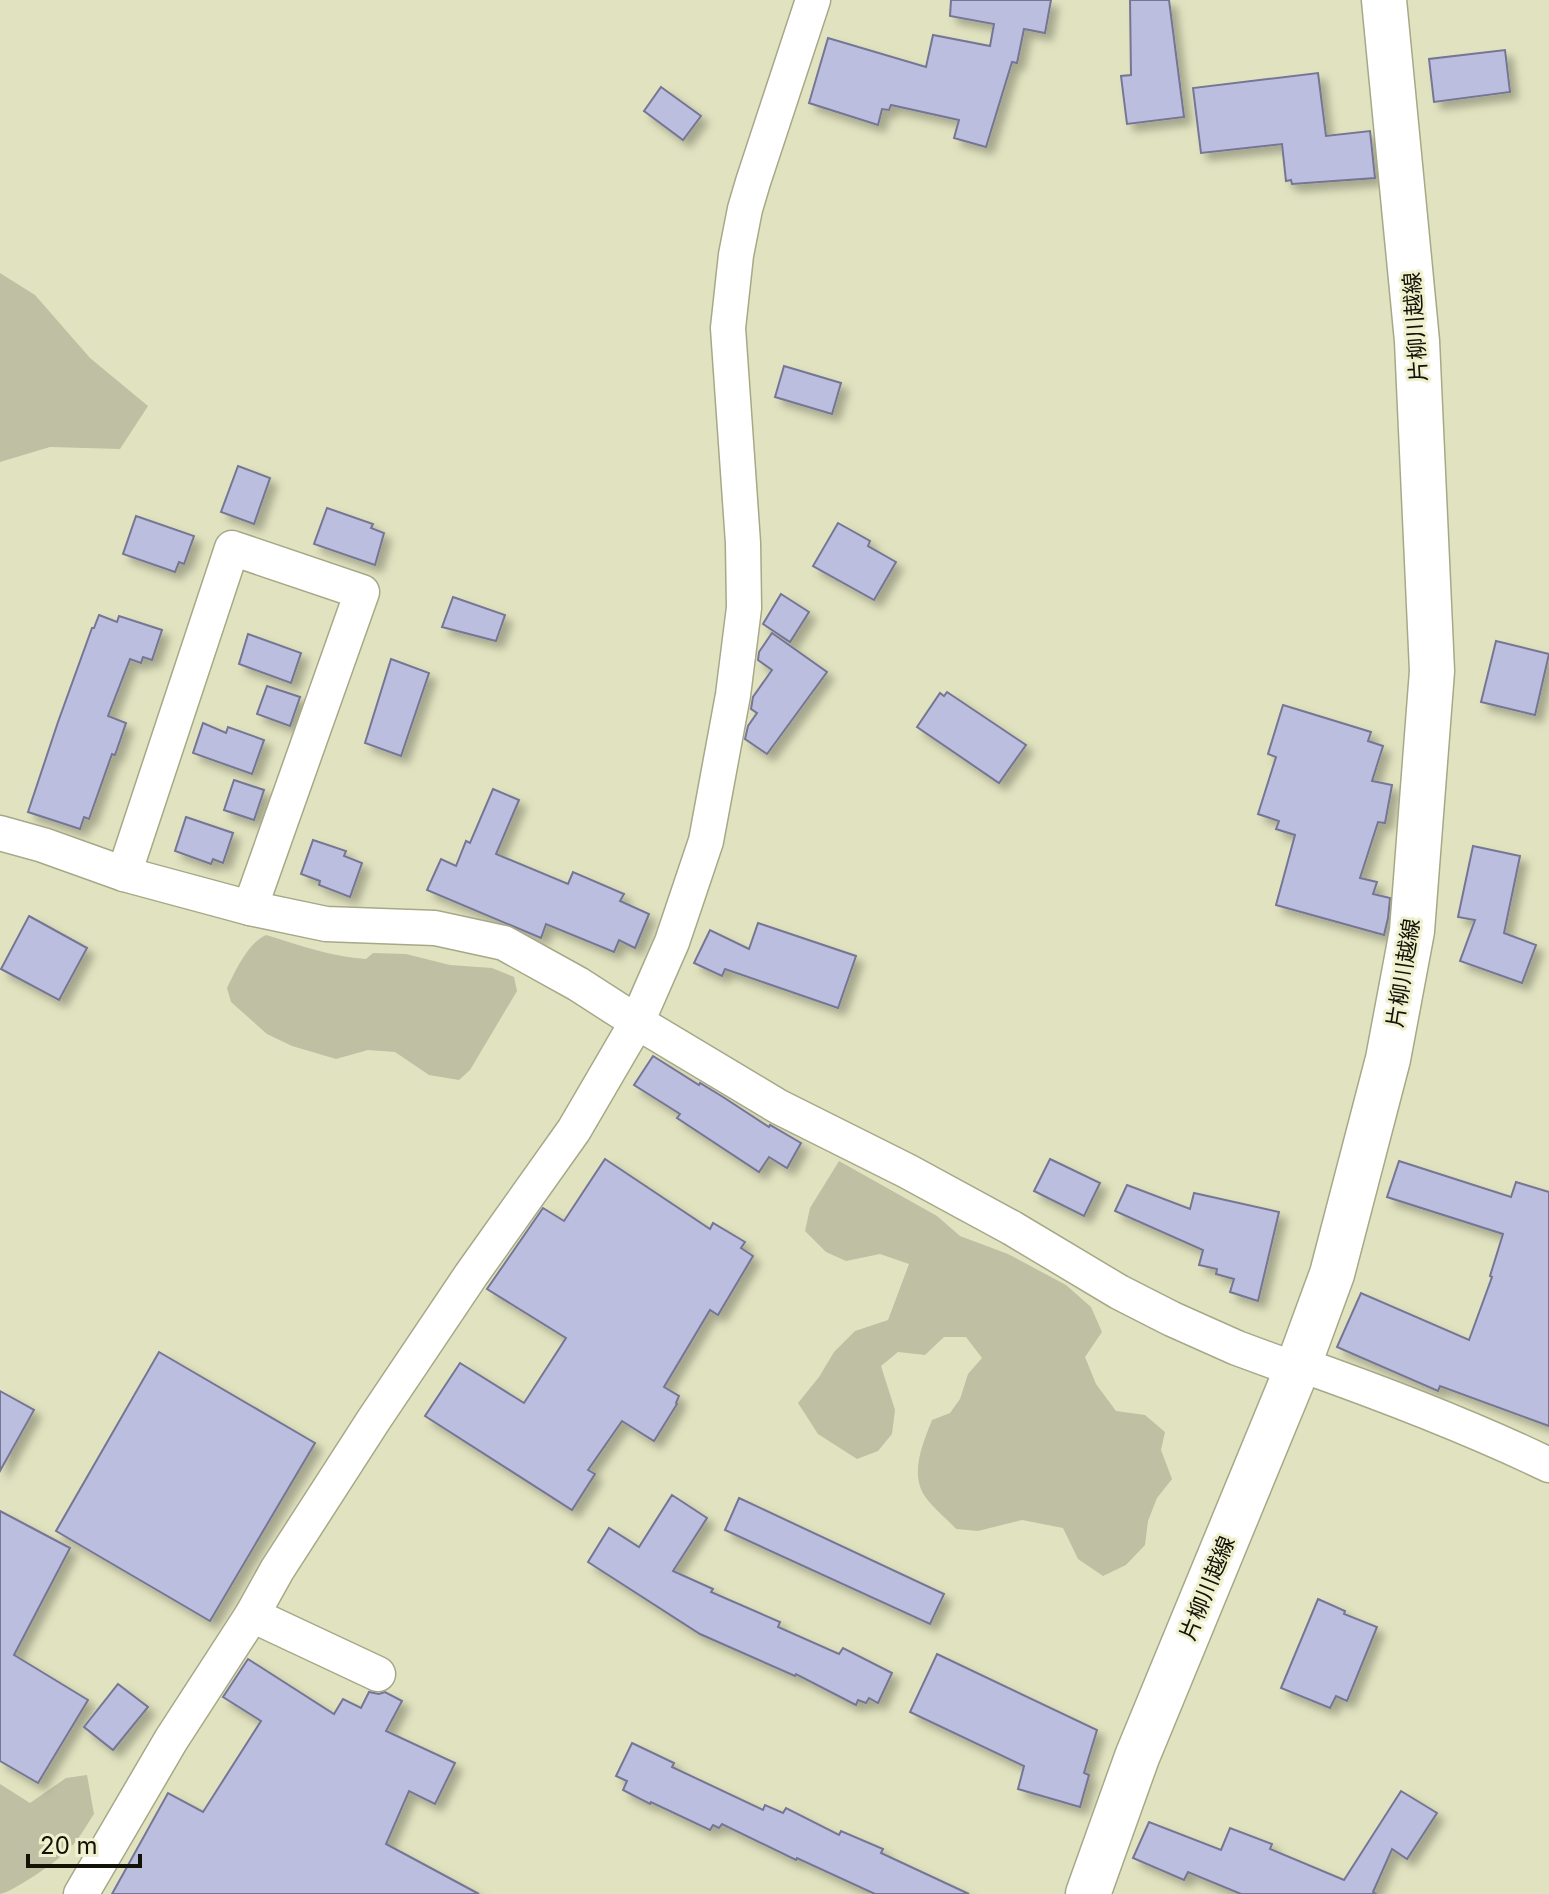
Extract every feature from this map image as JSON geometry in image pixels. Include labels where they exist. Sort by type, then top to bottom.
[{"type":"main road","name":"片柳川越線","points":[[1088,1894],[1137,1757],[1298,1367],[1332,1274],[1391,1045],[1412,931],[1432,671],[1417,341],[1384,0]]},
{"type":"street","points":[[81,1894],[171,1740],[373,1421],[574,1130],[637,1022],[672,942],[706,841],[733,695],[744,608],[743,543],[728,328],[736,255],[749,195],[813,0]]},
{"type":"street","points":[[124,874],[232,548],[362,592],[250,908]]},
{"type":"street","points":[[0,833],[124,874],[250,908],[326,924],[435,928],[504,943],[578,984],[779,1107],[933,1185],[1119,1292],[1237,1348],[1406,1402],[1549,1465]]},
{"type":"street","points":[[252,1615],[378,1674]]},
{"type":"green space","points":[[0,273],[35,295],[90,358],[148,406],[120,449],[50,447],[0,462]]},
{"type":"green space","points":[[266,935],[353,958],[366,959],[373,953],[406,954],[450,965],[492,968],[514,977],[517,991],[470,1070],[459,1080],[429,1075],[395,1052],[368,1050],[336,1059],[292,1046],[267,1034],[231,1002],[227,988],[234,973],[248,951]]},
{"type":"green space","points":[[839,1161],[937,1216],[960,1236],[1008,1254],[1066,1285],[1091,1307],[1102,1332],[1085,1357],[1096,1384],[1116,1411],[1145,1415],[1165,1432],[1161,1450],[1172,1479],[1157,1498],[1148,1521],[1145,1545],[1126,1565],[1103,1576],[1078,1559],[1063,1528],[1022,1520],[978,1531],[956,1529],[924,1495],[918,1467],[932,1420],[950,1413],[960,1399],[968,1374],[982,1358],[966,1337],[944,1337],[925,1355],[898,1352],[881,1366],[895,1410],[892,1434],[878,1451],[857,1459],[818,1434],[798,1403],[834,1352],[855,1331],[888,1320],[909,1264],[880,1254],[846,1261],[826,1252],[805,1231],[810,1208]]},
{"type":"green space","points":[[87,1775],[94,1814],[79,1838],[46,1868],[0,1894],[0,1784],[30,1803],[66,1778]]},
{"type":"building","points":[[951,0],[1051,0],[1045,33],[1024,29],[1017,63],[1012,62],[986,147],[954,138],[959,120],[891,105],[889,110],[882,109],[878,125],[809,103],[828,38],[926,67],[933,35],[990,46],[994,24],[950,16]]},
{"type":"building","points":[[1130,0],[1169,0],[1184,117],[1127,124],[1121,76],[1131,75]]},
{"type":"building","points":[[1505,50],[1510,92],[1434,102],[1429,59]]},
{"type":"building","points":[[1318,73],[1326,136],[1370,131],[1375,178],[1292,184],[1291,180],[1286,181],[1282,144],[1201,153],[1193,88]]},
{"type":"building","points":[[661,87],[701,116],[683,140],[644,111]]},
{"type":"building","points":[[784,366],[841,383],[832,414],[775,397]]},
{"type":"building","points":[[238,466],[270,478],[254,524],[221,512]]},
{"type":"building","points":[[327,508],[373,524],[371,528],[384,533],[375,565],[314,544]]},
{"type":"building","points":[[136,516],[194,536],[184,564],[179,562],[175,572],[123,554]]},
{"type":"building","points":[[838,523],[870,541],[868,546],[896,562],[874,600],[813,566]]},
{"type":"building","points":[[781,594],[809,612],[790,642],[763,624]]},
{"type":"building","points":[[453,597],[505,615],[496,641],[442,627]]},
{"type":"building","points":[[99,615],[117,622],[119,616],[162,630],[152,660],[143,657],[141,663],[130,659],[108,716],[126,723],[89,819],[84,817],[80,829],[28,812]]},
{"type":"building","points":[[772,633],[827,672],[767,754],[745,739],[748,726],[757,713],[751,709],[753,697],[772,670],[758,660],[759,652]]},
{"type":"building","points":[[248,634],[301,653],[291,683],[239,664]]},
{"type":"building","points":[[1496,641],[1549,654],[1535,715],[1481,702]]},
{"type":"building","points":[[391,659],[429,673],[401,756],[365,743]]},
{"type":"building","points":[[267,686],[300,697],[290,726],[257,714]]},
{"type":"building","points":[[947,692],[1026,745],[999,783],[917,727],[940,693],[944,696]]},
{"type":"building","points":[[1283,705],[1371,732],[1368,741],[1383,746],[1372,781],[1392,785],[1385,823],[1378,822],[1360,878],[1377,882],[1373,894],[1390,898],[1384,935],[1276,905],[1295,835],[1276,829],[1279,821],[1258,814],[1276,757],[1268,754]]},
{"type":"building","points":[[203,723],[226,733],[228,727],[264,740],[252,774],[193,753]]},
{"type":"building","points":[[234,780],[264,790],[254,820],[224,810]]},
{"type":"building","points":[[493,789],[519,800],[496,854],[568,884],[573,872],[624,894],[620,901],[649,914],[635,948],[619,940],[614,952],[546,924],[541,938],[427,890],[441,859],[456,866],[466,841],[470,843]]},
{"type":"building","points":[[186,817],[233,833],[223,863],[213,859],[211,864],[175,851]]},
{"type":"building","points":[[313,840],[346,851],[344,856],[362,863],[350,897],[301,874]]},
{"type":"building","points":[[1473,846],[1520,856],[1504,933],[1536,945],[1522,983],[1460,961],[1475,920],[1458,917]]},
{"type":"building","points":[[29,916],[87,948],[59,1000],[1,969]]},
{"type":"building","points":[[758,923],[856,956],[838,1008],[725,969],[722,976],[694,963],[710,930],[749,949]]},
{"type":"building","points":[[653,1056],[769,1127],[801,1143],[787,1168],[769,1157],[759,1172],[677,1118],[680,1114],[634,1085]]},
{"type":"building","points":[[605,1159],[710,1229],[713,1223],[745,1242],[741,1248],[753,1256],[718,1315],[710,1310],[664,1387],[679,1396],[654,1441],[622,1421],[588,1470],[595,1474],[572,1510],[425,1416],[460,1363],[524,1403],[566,1338],[487,1289],[543,1208],[564,1221]]},
{"type":"building","points":[[1050,1159],[1100,1183],[1084,1216],[1034,1191]]},
{"type":"building","points":[[1399,1161],[1511,1197],[1516,1182],[1549,1192],[1549,1426],[1440,1386],[1438,1391],[1337,1347],[1361,1293],[1469,1340],[1492,1277],[1503,1234],[1387,1197]]},
{"type":"building","points":[[1127,1185],[1190,1209],[1194,1193],[1279,1212],[1258,1301],[1230,1292],[1234,1279],[1216,1274],[1217,1269],[1199,1265],[1203,1250],[1115,1211]]},
{"type":"building","points":[[159,1352],[315,1443],[210,1621],[56,1531]]},
{"type":"building","points":[[0,1391],[34,1410],[0,1471]]},
{"type":"building","points":[[672,1495],[707,1518],[673,1571],[713,1589],[711,1592],[780,1622],[778,1627],[839,1654],[843,1648],[892,1673],[878,1703],[869,1698],[866,1703],[858,1700],[856,1705],[796,1674],[700,1634],[588,1562],[609,1528],[639,1547]]},
{"type":"building","points":[[739,1498],[944,1594],[930,1624],[725,1530]]},
{"type":"building","points":[[0,1511],[70,1548],[14,1655],[88,1700],[38,1783],[0,1761]]},
{"type":"building","points":[[1318,1599],[1345,1611],[1344,1614],[1377,1627],[1347,1701],[1336,1696],[1330,1708],[1281,1688]]},
{"type":"building","points":[[937,1654],[1097,1730],[1084,1773],[1089,1775],[1080,1807],[1018,1789],[1024,1766],[910,1712]]},
{"type":"building","points":[[248,1659],[334,1714],[343,1699],[361,1708],[369,1692],[385,1692],[402,1701],[386,1731],[455,1763],[435,1804],[409,1791],[386,1844],[479,1894],[112,1894],[168,1793],[203,1812],[261,1721],[223,1697]]},
{"type":"building","points":[[118,1684],[148,1707],[113,1750],[84,1727]]},
{"type":"building","points":[[632,1743],[674,1763],[672,1767],[763,1810],[765,1805],[783,1813],[786,1808],[839,1835],[841,1831],[883,1849],[881,1853],[969,1894],[875,1894],[722,1824],[719,1828],[713,1825],[710,1830],[650,1804],[623,1790],[627,1781],[616,1776]]},
{"type":"building","points":[[1401,1791],[1437,1813],[1407,1859],[1392,1849],[1373,1892],[1376,1894],[1241,1894],[1188,1872],[1184,1880],[1133,1858],[1149,1822],[1221,1850],[1230,1828],[1272,1844],[1270,1849],[1344,1880]]}]
